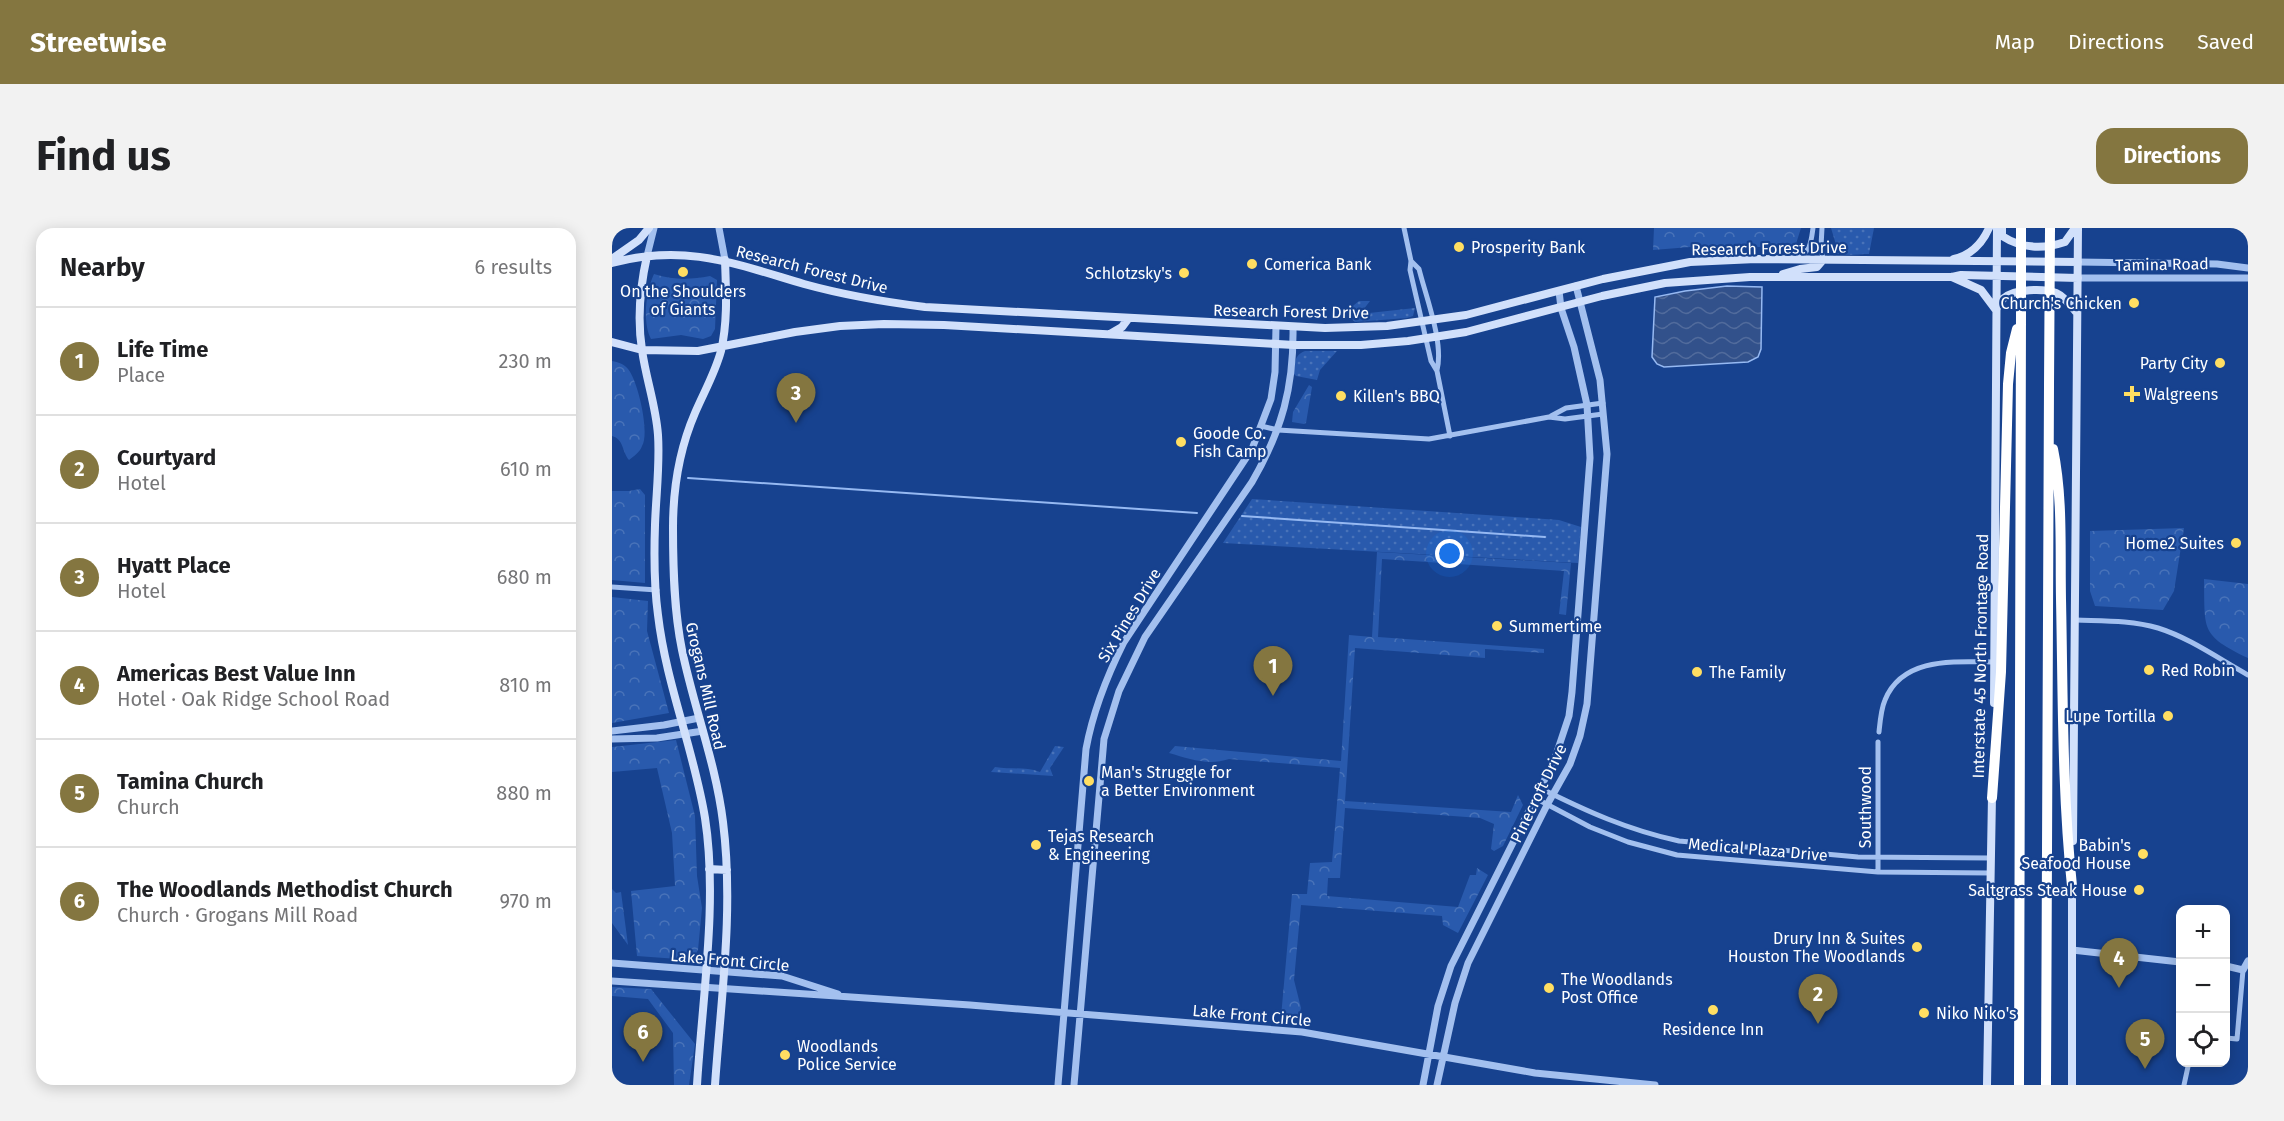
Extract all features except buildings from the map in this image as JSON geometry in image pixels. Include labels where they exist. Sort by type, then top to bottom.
[{"type":"highway","points":[[2019,1085],[2021,228]]},
{"type":"highway","points":[[2046,1085],[2050,228]]},
{"type":"highway","points":[[1992,798],[2001,672],[2008,384],[2011,353],[2021,314]]},
{"type":"highway","points":[[2049,426],[2057,469],[2065,820],[2072,886]]},
{"type":"main road","points":[[612,261],[639,240],[649,228]]},
{"type":"main road","points":[[1941,262],[1963,257],[1979,246],[1989,228]]},
{"type":"main road","name":"Interstate 45 North Frontage Road","points":[[1987,1085],[1995,662],[1997,228]]},
{"type":"main road","points":[[2002,228],[2002,236],[2011,241],[2036,247],[2066,242],[2076,228]]},
{"type":"main road","points":[[2072,1085],[2078,278],[2076,228]]},
{"type":"main road","name":"Research Forest Drive","points":[[612,261],[647,256],[700,256],[724,260],[843,294],[883,302],[956,309],[1276,327],[1364,327],[1432,321],[1496,308],[1642,270],[1690,262],[1791,260],[2078,262]]},
{"type":"main road","name":"Grogans Mill Road","points":[[647,256],[640,301],[642,350],[658,432],[655,528],[658,615],[664,650],[705,819],[709,869],[709,914],[697,1085]]},
{"type":"main road","name":"Grogans Mill Road","points":[[715,1085],[727,915],[727,870],[723,820],[676,616],[673,515],[680,458],[694,414],[715,370],[722,348],[726,292],[724,260]]},
{"type":"main road","points":[[1776,276],[1817,267],[1823,260]]},
{"type":"main road","name":"Research Forest Drive","points":[[612,342],[642,350],[698,351],[795,332],[840,326],[884,324],[944,325],[1293,345],[1361,345],[1436,338],[1665,283],[1730,277],[1776,276],[1997,275],[2078,278]]},
{"type":"main road","points":[[1952,277],[1981,290],[1996,310],[2004,297],[2015,293],[2046,291],[2055,292],[2063,297],[2077,313]]},
{"type":"main road","points":[[944,325],[956,309]]},
{"type":"main road","points":[[1109,335],[1122,327],[1128,319]]},
{"type":"main road","points":[[709,869],[727,870]]},
{"type":"street","name":"Grogans Mill Road","points":[[647,256],[654,228]]},
{"type":"street","name":"Grogans Mill Road","points":[[719,228],[724,260]]},
{"type":"street","points":[[1404,228],[1412,261],[1410,270],[1431,361],[1437,371],[1450,436]]},
{"type":"street","points":[[1791,260],[1811,246],[1813,228]]},
{"type":"street","points":[[1822,228],[1823,260]]},
{"type":"street","points":[[1412,261],[1419,269],[1436,338],[1440,360],[1437,371]]},
{"type":"street","name":"Tamina Road","points":[[2078,262],[2217,264],[2248,268]]},
{"type":"street","name":"Tamina Road","points":[[2078,278],[2248,278]]},
{"type":"street","name":"Pinecroft Drive","points":[[1437,1085],[1455,1003],[1468,963],[1575,752],[1583,722],[1588,692],[1607,454],[1600,380],[1576,286]]},
{"type":"street","name":"Pinecroft Drive","points":[[1423,1085],[1438,1006],[1451,966],[1563,739],[1572,692],[1590,458],[1587,405],[1574,347],[1561,308],[1559,291]]},
{"type":"street","name":"Six Pines Drive","points":[[1058,1085],[1086,749],[1103,688],[1132,630],[1252,449],[1271,399],[1275,372],[1276,327]]},
{"type":"street","name":"Six Pines Drive","points":[[1074,1085],[1102,751],[1119,691],[1145,637],[1252,482],[1278,430],[1289,392],[1293,327]]},
{"type":"street","points":[[1550,417],[1566,408],[1603,403]]},
{"type":"street","points":[[1261,426],[1278,430],[1408,439],[1450,436],[1550,417],[1565,419],[1604,414]]},
{"type":"street","points":[[1192,541],[1205,550]]},
{"type":"street","points":[[612,587],[657,590]]},
{"type":"street","points":[[2076,620],[2122,622],[2157,628],[2190,642],[2248,675]]},
{"type":"street","points":[[1132,630],[1145,637]]},
{"type":"street","points":[[1879,732],[1884,701],[1893,685],[1908,672],[1930,664],[1995,662]]},
{"type":"street","points":[[612,731],[699,717]]},
{"type":"street","points":[[612,739],[657,738],[703,731]]},
{"type":"street","name":"Southwood","points":[[1878,742],[1878,872]]},
{"type":"street","name":"Medical Plaza Drive","points":[[1540,788],[1595,816],[1677,841],[1879,858],[1990,858]]},
{"type":"street","name":"Medical Plaza Drive","points":[[1535,798],[1590,827],[1628,842],[1677,855],[1878,872],[1990,873]]},
{"type":"street","points":[[2072,950],[2176,961]]},
{"type":"street","points":[[2230,1038],[2237,1039],[2243,970],[2248,961]]},
{"type":"street","name":"Lake Front Circle","points":[[612,963],[789,977],[843,996]]},
{"type":"street","points":[[2230,967],[2243,970]]},
{"type":"street","name":"Lake Front Circle","points":[[612,981],[843,996],[1302,1032],[1558,1076],[1655,1085]]},
{"type":"street","points":[[2184,1085],[2188,1067]]},
{"type":"green space","points":[[1654,228],[1801,228],[1795,247],[1690,247],[1653,250]]},
{"type":"green space","points":[[1831,228],[1874,228],[1869,254],[1846,255],[1830,251],[1826,248],[1837,248]]},
{"type":"green space","points":[[654,274],[682,279],[710,276],[717,280],[715,329],[711,336],[703,339],[681,335],[651,339],[648,332],[646,306]]},
{"type":"green space","points":[[1359,301],[1370,301],[1360,314],[1415,308],[1413,316],[1407,318],[1355,322],[1349,316],[1349,309]]},
{"type":"green space","points":[[1305,351],[1337,351],[1320,370],[1317,380],[1294,374],[1297,357]]},
{"type":"green space","points":[[612,361],[625,366],[632,375],[642,407],[644,439],[640,450],[629,460],[619,440],[612,436]]},
{"type":"green space","points":[[1309,385],[1312,387],[1306,423],[1292,422],[1293,412]]},
{"type":"green space","points":[[640,489],[645,495],[645,583],[612,580],[612,491]]},
{"type":"green space","points":[[1252,499],[1559,520],[1581,527],[1578,563],[1223,543]]},
{"type":"green space","points":[[2184,528],[2174,591],[2163,610],[2095,606],[2090,591],[2090,531]]},
{"type":"green space","points":[[1377,552],[1571,563],[1566,615],[1559,614],[1564,571],[1382,559],[1378,637],[1544,649],[1544,653],[1485,649],[1485,658],[1355,648],[1345,801],[1511,812],[1518,795],[1523,805],[1503,846],[1494,851],[1491,849],[1494,824],[1480,818],[1345,808],[1340,878],[1328,878],[1327,896],[1458,907],[1470,875],[1476,875],[1477,868],[1488,875],[1458,933],[1443,925],[1442,916],[1301,905],[1294,980],[1301,1008],[1299,1016],[1281,1017],[1292,894],[1307,894],[1310,863],[1332,862],[1340,768],[1229,759],[1206,762],[1169,753],[1175,746],[1341,761],[1349,635],[1372,637]]},
{"type":"green space","points":[[2204,579],[2248,584],[2248,658],[2221,643],[2208,629]]},
{"type":"green space","points":[[612,597],[648,601],[647,631],[669,713],[612,723]]},
{"type":"green space","points":[[676,740],[695,816],[697,876],[702,908],[698,950],[692,960],[637,956],[631,891],[675,886],[672,833],[657,768],[612,772],[612,747]]},
{"type":"green space","points":[[1055,746],[1064,747],[1050,768],[1053,776],[991,772],[995,767],[1040,772]]},
{"type":"green space","points":[[612,889],[616,893],[621,892],[628,945],[612,923]]},
{"type":"green space","points":[[612,987],[651,989],[695,1044],[689,1085],[674,1085],[673,1033],[648,999],[612,996]]},
{"type":"water","points":[[1727,286],[1762,287],[1761,349],[1758,357],[1748,362],[1664,367],[1657,364],[1652,357],[1655,297]]},
{"type":"waterway","points":[[688,478],[1197,513]]},
{"type":"waterway","points":[[1242,516],[1545,537]]},
{"type":"place","name":"Prosperity Bank","points":[[1459,247]]},
{"type":"place","name":"Comerica Bank","points":[[1252,264]]},
{"type":"place","name":"On the Shoulders of Giants","points":[[683,272]]},
{"type":"place","name":"Schlotzsky's","points":[[1184,273]]},
{"type":"place","name":"Church's Chicken","points":[[2134,303]]},
{"type":"place","name":"Party City","points":[[2220,363]]},
{"type":"place","name":"Walgreens","points":[[2132,394]]},
{"type":"place","name":"Killen's BBQ","points":[[1341,396]]},
{"type":"place","name":"Hyatt Place","points":[[796,423]]},
{"type":"place","name":"Goode Co. Fish Camp","points":[[1181,442]]},
{"type":"place","name":"Home2 Suites","points":[[2236,543]]},
{"type":"place","name":"Summertime","points":[[1497,626]]},
{"type":"place","name":"Red Robin","points":[[2149,670]]},
{"type":"place","name":"The Family","points":[[1697,672]]},
{"type":"place","name":"Life Time","points":[[1273,696]]},
{"type":"place","name":"Lupe Tortilla","points":[[2168,716]]},
{"type":"place","name":"Man's Struggle for a Better Environment","points":[[1089,781]]},
{"type":"place","name":"Tejas Research & Engineering","points":[[1036,845]]},
{"type":"place","name":"Babin's Seafood House","points":[[2143,854]]},
{"type":"place","name":"Saltgrass Steak House","points":[[2139,890]]},
{"type":"place","name":"Drury Inn & Suites Houston The Woodlands","points":[[1917,947]]},
{"type":"place","name":"The Woodlands Post Office","points":[[1549,988]]},
{"type":"place","name":"Americas Best Value Inn","points":[[2119,988]]},
{"type":"place","name":"Residence Inn","points":[[1713,1010]]},
{"type":"place","name":"Niko Niko's","points":[[1924,1013]]},
{"type":"place","name":"Courtyard","points":[[1818,1024]]},
{"type":"place","name":"Woodlands Police Service","points":[[785,1055]]},
{"type":"place","name":"The Woodlands Methodist Church","points":[[643,1062]]},
{"type":"place","name":"Tamina Church","points":[[2145,1069]]}]
